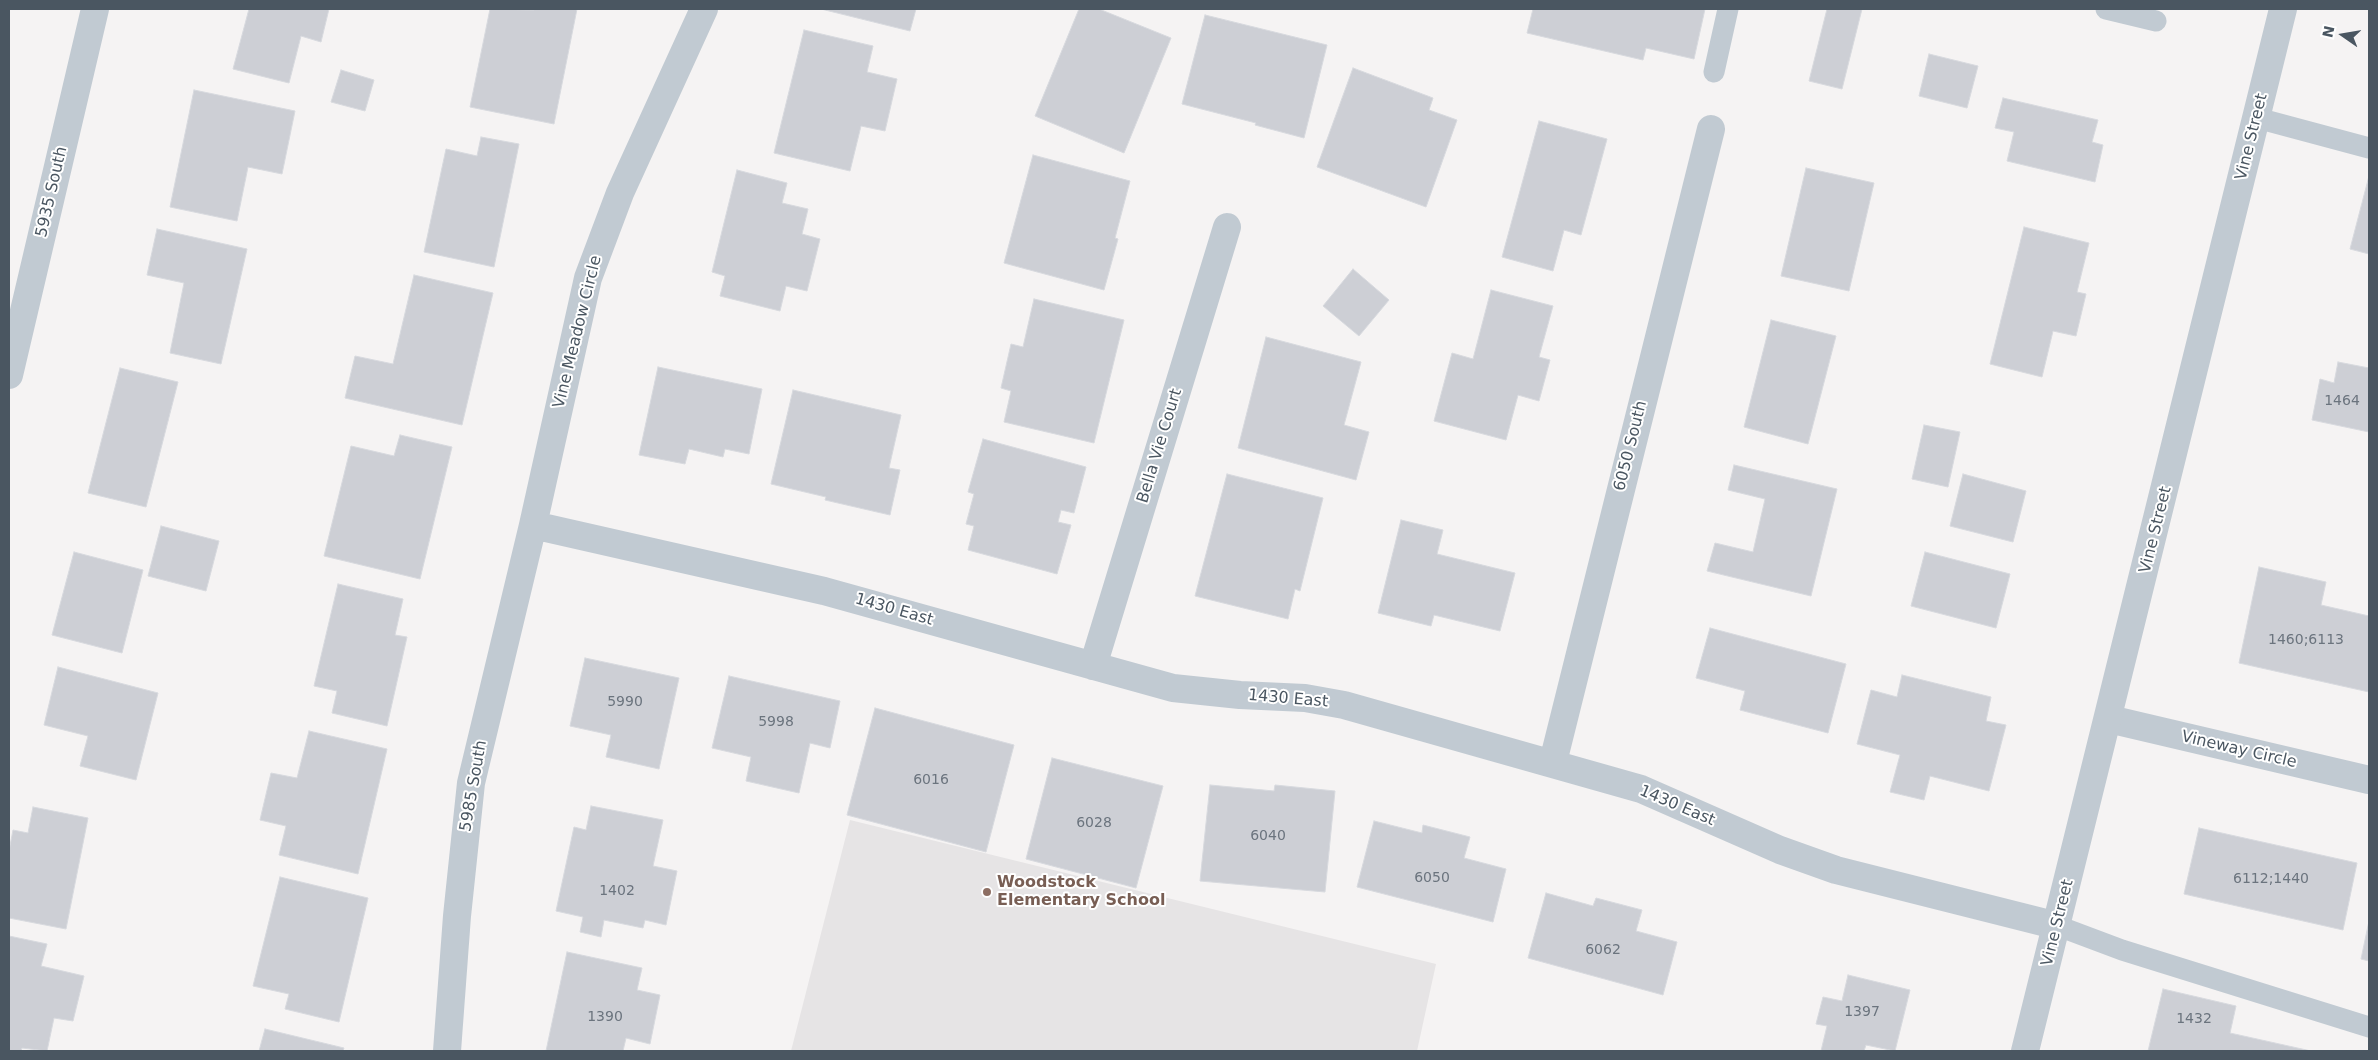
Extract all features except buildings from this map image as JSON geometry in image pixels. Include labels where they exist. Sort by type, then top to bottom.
[{"type":"street","name":"5935 South","points":[[9,374],[94,9]]},
{"type":"street","name":"Vine Meadow Circle","points":[[533,525],[588,278],[620,193],[704,9]]},
{"type":"street","name":"Vine Street","points":[[2025,1051],[2058,926],[2284,9]]},
{"type":"street","name":"6050 South","points":[[1553,762],[1711,129]]},
{"type":"street","name":"Bella Vie Court","points":[[1093,666],[1227,227]]},
{"type":"street","name":"1430 East","points":[[533,525],[824,591],[1173,688],[1240,695],[1305,698],[1344,705],[1553,762],[1641,789],[1780,850],[1836,870],[2058,926]]},
{"type":"street","name":"5985 South","points":[[447,1051],[457,916],[471,783],[533,525]]},
{"type":"street","name":"Vineway Circle","points":[[2109,719],[2369,780]]},
{"type":"lane","points":[[1714,72],[1728,9]]},
{"type":"lane","points":[[2106,9],[2156,21]]},
{"type":"lane","points":[[2257,118],[2369,148]]},
{"type":"lane","points":[[2058,926],[2122,950],[2369,1027]]},
{"type":"shaded area","name":"Woodstock Elementary School","points":[[850,820],[1436,964],[1417,1051],[791,1051]]},
{"type":"place","name":"Woodstock Elementary School","points":[[987,892]]}]
